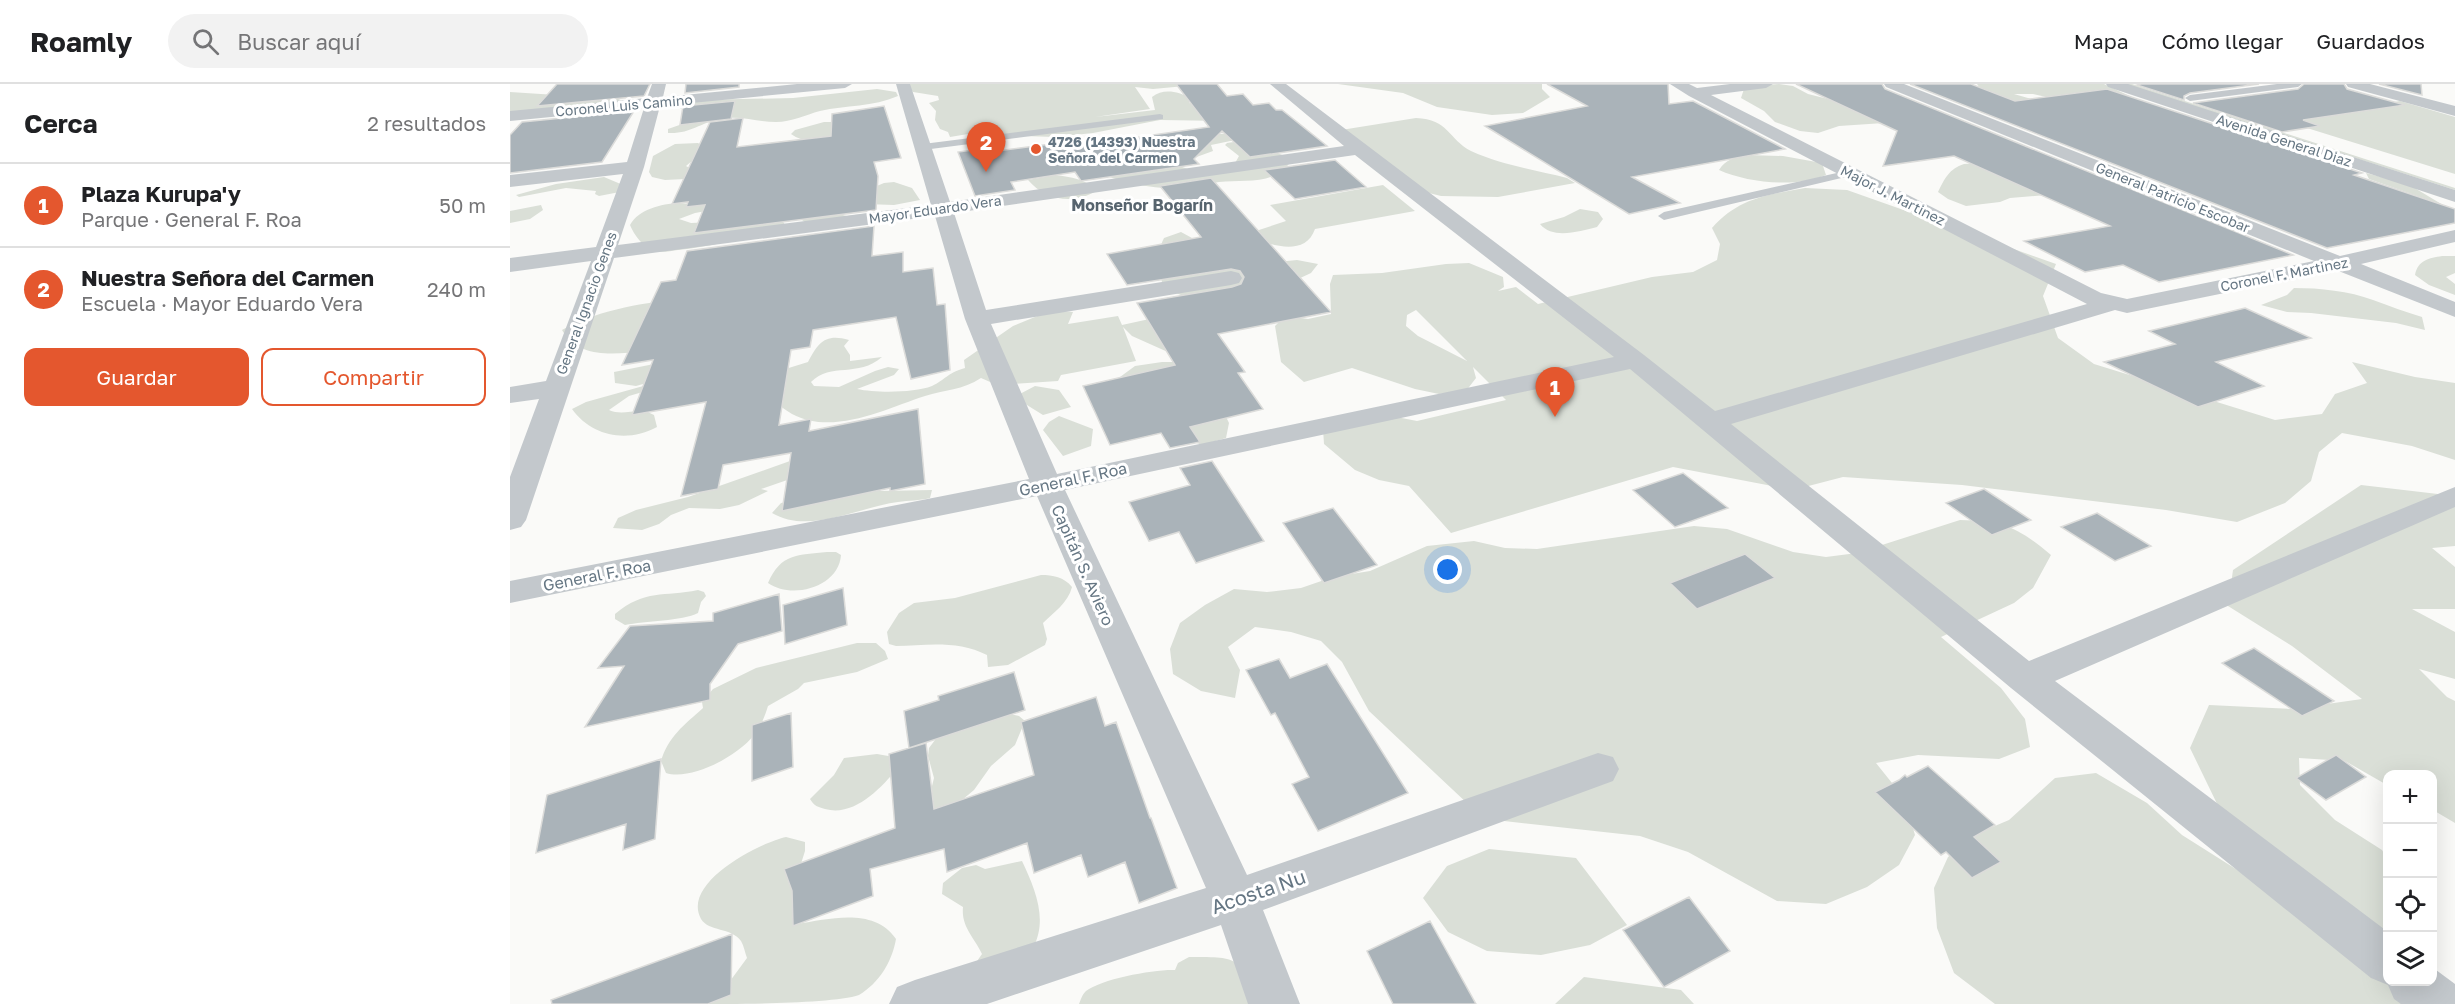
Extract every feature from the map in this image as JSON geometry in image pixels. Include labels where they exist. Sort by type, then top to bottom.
[{"type":"street","name":"Coronel Luis Camino","points":[[510,116],[656,93],[845,84]]},
{"type":"street","name":"Capitán S. Aviero","points":[[903,84],[977,319],[1047,485],[1235,900],[1274,1004]]},
{"type":"street","points":[[1277,84],[1635,360],[2025,678],[2383,958]]},
{"type":"street","points":[[1685,88],[1766,84]]},
{"type":"street","name":"General Patricio Escobar","points":[[1891,84],[2455,310]]},
{"type":"street","name":"Avenida General Diaz","points":[[2113,84],[2455,196]]},
{"type":"street","name":"Avenida General Diaz","points":[[2145,84],[2455,182]]},
{"type":"street","points":[[2353,84],[2455,111]]},
{"type":"street","name":"Major J. Martinez","points":[[1685,88],[2093,298],[2111,304]]},
{"type":"street","name":"General Ignacio Genes","points":[[510,520],[635,167],[656,93]]},
{"type":"street","name":"Mayor Eduardo Vera","points":[[510,265],[943,209],[1359,149]]},
{"type":"street","points":[[510,181],[635,167]]},
{"type":"street","name":"Coronel F. Martinez","points":[[2111,304],[2127,306],[2339,263],[2455,236]]},
{"type":"street","points":[[977,319],[1231,278]]},
{"type":"street","points":[[1710,421],[2111,304]]},
{"type":"street","name":"General F. Roa","points":[[510,592],[1047,485],[1635,360]]},
{"type":"street","points":[[510,395],[556,388]]},
{"type":"street","points":[[2025,678],[2455,496]]},
{"type":"street","name":"Acosta Nu","points":[[915,1004],[1235,900],[1598,769]]},
{"type":"street","points":[[2418,986],[2441,1004]]},
{"type":"lane","points":[[2190,98],[2298,84]]},
{"type":"lane","points":[[923,147],[1160,117]]},
{"type":"lane","points":[[1664,216],[1850,174]]},
{"type":"shaded area","points":[[905,84],[1207,84],[1153,89],[1135,87],[1150,109],[1095,117],[1155,110],[1152,97],[1161,92],[1171,92],[1190,98],[1189,103],[1201,105],[1225,121],[1160,120],[1093,133],[1055,137],[968,134],[950,137],[948,132],[940,129],[935,120],[936,111],[929,103],[939,100],[938,96],[913,92]]},
{"type":"shaded area","points":[[1338,84],[1542,84],[1542,89],[1550,97],[1523,113],[1492,115],[1437,107],[1403,93]]},
{"type":"shaded area","points":[[1779,84],[1793,86],[1808,94],[1832,100],[1884,123],[1839,126],[1818,133],[1800,131],[1775,122],[1764,111],[1741,98],[1744,89],[1751,86]]},
{"type":"shaded area","points":[[1977,84],[2104,84],[2136,99],[2055,99],[2033,94],[2014,94],[2035,100],[2023,105],[1980,88]]},
{"type":"shaded area","points":[[2125,84],[2132,84],[2455,188],[2455,190]]},
{"type":"shaded area","points":[[877,89],[896,92],[898,96],[879,102],[820,111],[788,121],[769,122],[727,118],[683,132],[668,133],[668,129],[708,115],[675,107],[681,103],[696,100],[793,98]]},
{"type":"shaded area","points":[[510,92],[618,99],[626,102],[510,118]]},
{"type":"shaded area","points":[[2400,101],[2455,117],[2455,174],[2284,121]]},
{"type":"shaded area","points":[[1416,118],[1435,122],[1463,146],[1483,156],[1567,178],[1575,183],[1498,197],[1441,196],[1409,188],[1341,130]]},
{"type":"shaded area","points":[[824,122],[841,122],[860,127],[816,140],[807,140],[791,134],[795,130]]},
{"type":"shaded area","points":[[1229,133],[1240,139],[1211,145],[1213,151],[1180,163],[1179,166],[1191,170],[1234,165],[1239,156],[1225,145],[1235,142],[1258,146],[1289,158],[1291,161],[1284,169],[1268,178],[1219,182],[1179,189],[1141,185],[1092,171],[1211,135]]},
{"type":"shaded area","points":[[698,143],[701,145],[693,160],[686,166],[693,170],[685,179],[665,180],[652,177],[649,172],[653,156],[675,144]]},
{"type":"shaded area","points":[[1746,155],[1783,156],[1822,163],[1826,175],[1801,182],[1787,183],[1758,181],[1719,170],[1727,161]]},
{"type":"shaded area","points":[[2041,159],[2072,165],[2099,179],[2046,195],[2010,198],[2000,202],[1966,206],[1938,192],[1948,175],[1964,164]]},
{"type":"shaded area","points":[[2366,173],[2408,184],[2443,205],[2369,179]]},
{"type":"shaded area","points":[[1056,175],[1083,181],[1096,191],[1078,198],[1060,198],[1043,192],[1028,180]]},
{"type":"shaded area","points":[[604,177],[630,190],[599,196],[595,194],[596,191],[566,188],[519,197],[516,195],[556,184]]},
{"type":"shaded area","points":[[894,182],[912,188],[920,200],[894,205],[865,204],[834,213],[847,216],[900,209],[806,223],[802,220],[802,217],[884,183]]},
{"type":"shaded area","points":[[1383,185],[1415,211],[1315,229],[1305,243],[1298,246],[1281,246],[1256,239],[1259,230],[1286,221],[1270,205]]},
{"type":"shaded area","points":[[1805,188],[1847,190],[2056,264],[2043,296],[2058,338],[2094,364],[2275,420],[2322,414],[2335,394],[2367,383],[2352,362],[2415,377],[2455,383],[2455,460],[2412,446],[2342,433],[2319,452],[2311,481],[2285,503],[2237,522],[2166,510],[1962,485],[1843,477],[1793,490],[1673,467],[1451,533],[1409,486],[1379,480],[1355,470],[1324,444],[1323,429],[1366,411],[1417,421],[1506,400],[1473,367],[1476,378],[1466,391],[1439,394],[1415,389],[1352,368],[1304,382],[1281,362],[1275,326],[1285,316],[1308,319],[1331,314],[1330,284],[1333,275],[1382,273],[1469,263],[1503,277],[1504,287],[1498,291],[1516,287],[1538,304],[1652,277],[1693,272],[1717,260],[1720,244],[1712,228],[1722,218],[1754,199]],"holes":[[[1416,310],[1467,361],[1418,336],[1406,326],[1407,315]]]},
{"type":"shaded area","points":[[679,203],[729,207],[695,213],[679,219],[691,223],[781,219],[786,226],[732,241],[692,248],[660,252],[646,247],[636,237],[630,225],[639,215],[651,208]]},
{"type":"shaded area","points":[[541,205],[543,210],[530,219],[510,223],[510,211]]},
{"type":"shaded area","points":[[1580,209],[1598,212],[1603,219],[1597,227],[1567,233],[1552,232],[1540,224],[1564,217]]},
{"type":"shaded area","points":[[1181,232],[1192,238],[1227,267],[1297,260],[1318,264],[1311,273],[1296,280],[1206,295],[1181,295],[1165,289],[1159,264],[1160,249],[1164,238]]},
{"type":"shaded area","points":[[2442,256],[2455,256],[2455,273],[2446,277],[2455,284],[2455,295],[2429,285],[2415,275],[2421,263]]},
{"type":"shaded area","points":[[2294,288],[2334,291],[2364,297],[2422,317],[2425,330],[2396,323],[2287,312],[2261,305],[2287,295]]},
{"type":"shaded area","points":[[691,297],[645,351],[611,354],[589,351],[570,340],[562,330],[609,311]]},
{"type":"shaded area","points":[[1052,310],[1073,312],[1068,324],[1118,316],[1122,325],[1154,318],[1170,353],[1132,336],[1123,327],[1136,361],[1061,375],[1058,381],[997,385],[981,378],[960,387],[876,413],[842,421],[808,420],[792,414],[773,400],[779,371],[808,362],[819,345],[828,339],[849,340],[844,346],[850,355],[850,361],[882,357],[864,367],[819,376],[811,382],[814,386],[839,387],[888,367],[899,369],[894,375],[857,389],[884,392],[915,390],[932,386],[965,368],[964,360],[1013,326]]},
{"type":"shaded area","points":[[704,354],[696,369],[636,386],[615,383],[614,372]]},
{"type":"shaded area","points":[[1175,362],[1212,388],[1229,423],[1226,438],[1202,445],[1181,437],[1143,407],[1120,377],[1135,366]]},
{"type":"shaded area","points":[[672,378],[673,383],[629,396],[609,410],[615,412],[643,411],[654,415],[657,427],[646,432],[623,436],[600,431],[590,426],[572,409],[586,402]]},
{"type":"shaded area","points":[[1035,386],[1059,390],[1071,407],[1043,415],[1014,397]]},
{"type":"shaded area","points":[[1059,416],[1093,429],[1091,446],[1063,456],[1043,430],[1049,422]]},
{"type":"shaded area","points":[[790,461],[793,478],[761,489],[768,491],[739,505],[720,509],[689,508],[642,530],[613,528],[618,518],[636,510],[688,497]]},
{"type":"shaded area","points":[[2361,485],[2455,496],[2455,546],[2432,548],[2455,567],[2455,609],[2412,609],[2455,632],[2455,679],[2419,669],[2447,697],[2455,701],[2455,823],[2437,812],[2437,770],[2383,770],[2383,783],[2345,761],[2299,758],[2300,785],[2335,820],[2383,852],[2383,932],[2221,812],[2190,748],[2209,705],[2292,709],[2362,699],[2292,646],[2228,606],[2233,570]]},
{"type":"shaded area","points":[[869,488],[880,491],[932,490],[930,498],[902,501],[818,521],[786,519],[772,513],[781,503]]},
{"type":"shaded area","points":[[1960,520],[1988,522],[2009,527],[2029,538],[2051,555],[2033,588],[2014,603],[1941,637],[2001,688],[2025,719],[2030,747],[1999,759],[1918,755],[1876,763],[1904,798],[1915,835],[1899,865],[1867,887],[1826,904],[1777,901],[1688,852],[1640,836],[1504,821],[1469,805],[1369,711],[1342,662],[1321,641],[1291,632],[1255,627],[1228,647],[1240,670],[1235,698],[1201,691],[1173,674],[1170,649],[1180,623],[1205,605],[1234,589],[1267,592],[1301,588],[1333,577],[1370,571],[1427,546],[1474,541],[1505,548],[1537,549],[1694,526],[1727,529],[1793,552],[1826,557],[1857,553]]},
{"type":"shaded area","points":[[836,552],[841,555],[832,575],[823,582],[801,590],[778,588],[768,583],[779,566],[792,557]]},
{"type":"shaded area","points":[[1041,575],[1062,579],[1072,587],[1070,593],[1060,607],[1043,623],[1047,639],[1045,645],[1008,665],[988,667],[987,655],[954,645],[896,646],[889,644],[887,632],[899,613],[914,603],[955,598]]},
{"type":"shaded area","points":[[698,590],[704,592],[706,596],[701,602],[698,613],[691,616],[625,625],[615,619],[615,614],[645,597]]},
{"type":"shaded area","points":[[857,643],[876,643],[885,651],[888,659],[857,672],[804,683],[798,689],[768,706],[759,728],[737,751],[701,770],[676,775],[666,773],[661,761],[668,745],[689,720],[703,708],[702,702],[713,689],[756,668]]},
{"type":"shaded area","points":[[1010,714],[1019,716],[1025,721],[1015,745],[991,766],[974,790],[956,805],[944,811],[901,804],[932,786],[934,778],[928,756],[929,748],[941,732]]},
{"type":"shaded area","points":[[877,754],[894,757],[897,769],[866,800],[846,809],[836,810],[820,808],[810,799],[834,775],[844,758]]},
{"type":"shaded area","points":[[2096,773],[2147,803],[2182,835],[2239,871],[2383,978],[2383,986],[2404,986],[2433,1004],[1995,1004],[1954,973],[1937,928],[1934,888],[1948,857],[1976,834],[2009,820],[2055,778]]},
{"type":"shaded area","points":[[786,837],[805,842],[805,851],[799,870],[797,924],[837,918],[876,922],[896,939],[888,964],[866,990],[859,995],[846,998],[783,1003],[701,1004],[722,992],[747,958],[742,943],[737,937],[732,933],[709,926],[701,919],[698,905],[702,892],[712,879],[742,856]]},
{"type":"shaded area","points":[[1489,849],[1576,858],[1627,925],[1590,945],[1541,955],[1487,951],[1448,932],[1423,898],[1447,866]]},
{"type":"shaded area","points":[[1022,861],[1035,894],[1040,916],[1037,939],[1032,950],[975,964],[982,954],[966,926],[963,907],[942,894],[943,883],[962,868],[976,865],[985,869]]},
{"type":"shaded area","points":[[1189,957],[1229,959],[1236,963],[1260,1004],[1079,1004],[1086,991],[1093,987],[1129,976],[1175,970],[1178,963]]},
{"type":"shaded area","points":[[1584,977],[1681,990],[1694,1004],[1555,1004]]},
{"type":"building","points":[[557,84],[650,84],[644,96],[537,106]]},
{"type":"building","points":[[686,84],[739,84],[739,87],[685,93]]},
{"type":"building","points":[[1176,84],[1217,84],[1227,96],[1243,94],[1253,105],[1269,103],[1276,110],[1282,110],[1327,146],[1250,157],[1222,131],[1194,159],[1199,164],[1081,181],[1075,172],[1011,182],[1015,190],[975,196],[958,152],[995,147],[997,151],[1074,141],[1076,144],[1103,140],[1104,142],[1209,127]]},
{"type":"building","points":[[1547,84],[1668,84],[1669,104],[1693,101],[1785,149],[1632,177],[1680,203],[1629,214],[1485,126],[1587,106]]},
{"type":"building","points":[[1796,84],[1882,84],[1885,89],[2293,255],[2159,282],[2123,265],[2085,272],[2024,241],[2110,226],[1954,156],[1883,166],[1897,131]]},
{"type":"building","points":[[1910,84],[1971,84],[2015,101],[2107,89],[2362,173],[2354,175],[2455,209],[2455,223],[2327,248]]},
{"type":"building","points":[[2259,84],[2190,93],[2184,96],[2184,100],[2137,85]]},
{"type":"building","points":[[2304,84],[2344,84],[2347,89],[2405,105],[2303,120],[2320,126],[2282,132],[2193,103],[2298,89]]},
{"type":"building","points":[[2379,84],[2421,84],[2422,95]]},
{"type":"building","points":[[735,101],[731,119],[680,125],[683,106]]},
{"type":"building","points":[[884,106],[901,158],[874,162],[878,176],[876,210],[694,233],[705,205],[686,207],[688,202],[672,204],[710,122],[743,118],[737,147],[831,136],[832,114]]},
{"type":"building","points":[[634,111],[602,162],[510,173],[510,135],[522,122]]},
{"type":"building","points":[[1335,160],[1366,187],[1295,199],[1264,170]]},
{"type":"building","points":[[1211,178],[1331,312],[1218,334],[1245,372],[1238,373],[1263,409],[1190,427],[1200,442],[1170,448],[1161,433],[1110,445],[1083,386],[1175,365],[1137,303],[1232,287],[1241,284],[1244,277],[1240,271],[1231,269],[1127,285],[1107,254],[1201,237],[1160,186]]},
{"type":"building","points":[[874,226],[872,256],[903,252],[903,272],[933,268],[937,305],[945,304],[950,370],[911,379],[896,317],[813,330],[810,347],[791,350],[779,425],[811,419],[809,431],[918,409],[925,484],[890,491],[890,488],[782,511],[791,453],[723,465],[718,489],[681,496],[706,402],[632,415],[653,360],[622,365],[661,282],[676,280],[687,251]]},
{"type":"building","points":[[2245,308],[2311,338],[2216,362],[2264,386],[2198,407],[2104,362],[2175,344],[2149,331]]},
{"type":"building","points":[[1212,461],[1264,541],[1196,563],[1179,532],[1149,541],[1129,502],[1190,485],[1180,468]]},
{"type":"building","points":[[1683,473],[1728,508],[1675,527],[1633,490]]},
{"type":"building","points":[[1984,489],[2031,520],[1992,535],[1946,503]]},
{"type":"building","points":[[1333,508],[1377,565],[1324,583],[1283,523]]},
{"type":"building","points":[[2097,513],[2151,546],[2115,561],[2061,527]]},
{"type":"building","points":[[1745,554],[1775,578],[1697,609],[1670,583]]},
{"type":"building","points":[[843,588],[847,625],[785,644],[783,605]]},
{"type":"building","points":[[779,594],[782,631],[738,644],[710,684],[710,700],[585,727],[624,666],[598,668],[630,626],[713,621],[713,613]]},
{"type":"building","points":[[2254,648],[2334,701],[2302,716],[2222,663]]},
{"type":"building","points":[[1279,659],[1290,678],[1327,664],[1408,793],[1318,831],[1292,784],[1309,777],[1275,713],[1271,715],[1246,670]]},
{"type":"building","points":[[1014,672],[1025,710],[909,748],[904,711],[939,700],[938,696]]},
{"type":"building","points":[[1096,697],[1105,726],[1116,722],[1177,888],[1139,903],[1125,862],[1088,877],[1081,855],[1034,873],[1027,843],[947,872],[944,849],[870,869],[873,896],[793,926],[792,891],[784,869],[895,828],[889,754],[926,743],[934,809],[1034,775],[1021,722]]},
{"type":"building","points":[[791,713],[793,767],[752,781],[752,725]]},
{"type":"building","points":[[2336,755],[2366,777],[2326,800],[2296,778]]},
{"type":"building","points":[[661,759],[655,839],[623,850],[626,824],[536,853],[547,795]]},
{"type":"building","points":[[1928,766],[1995,825],[1974,837],[2001,862],[1972,878],[1946,852],[1941,855],[1875,792],[1905,775],[1907,777]]},
{"type":"building","points":[[1689,897],[1730,951],[1664,987],[1623,930]]},
{"type":"building","points":[[1430,921],[1476,1004],[1393,1004],[1367,951]]},
{"type":"building","points":[[732,934],[731,995],[708,1004],[552,1004],[551,1000]]},
{"type":"place","name":"4726 (14393) Nuestra Señora del Carmen","points":[[1036,149]]},
{"type":"place","name":"Nuestra Señora del Carmen","points":[[986,172]]},
{"type":"place","name":"Plaza Kurupa'y","points":[[1555,417]]},
{"type":"district","name":"Monseñor Bogarín","points":[[1142,205]]}]
